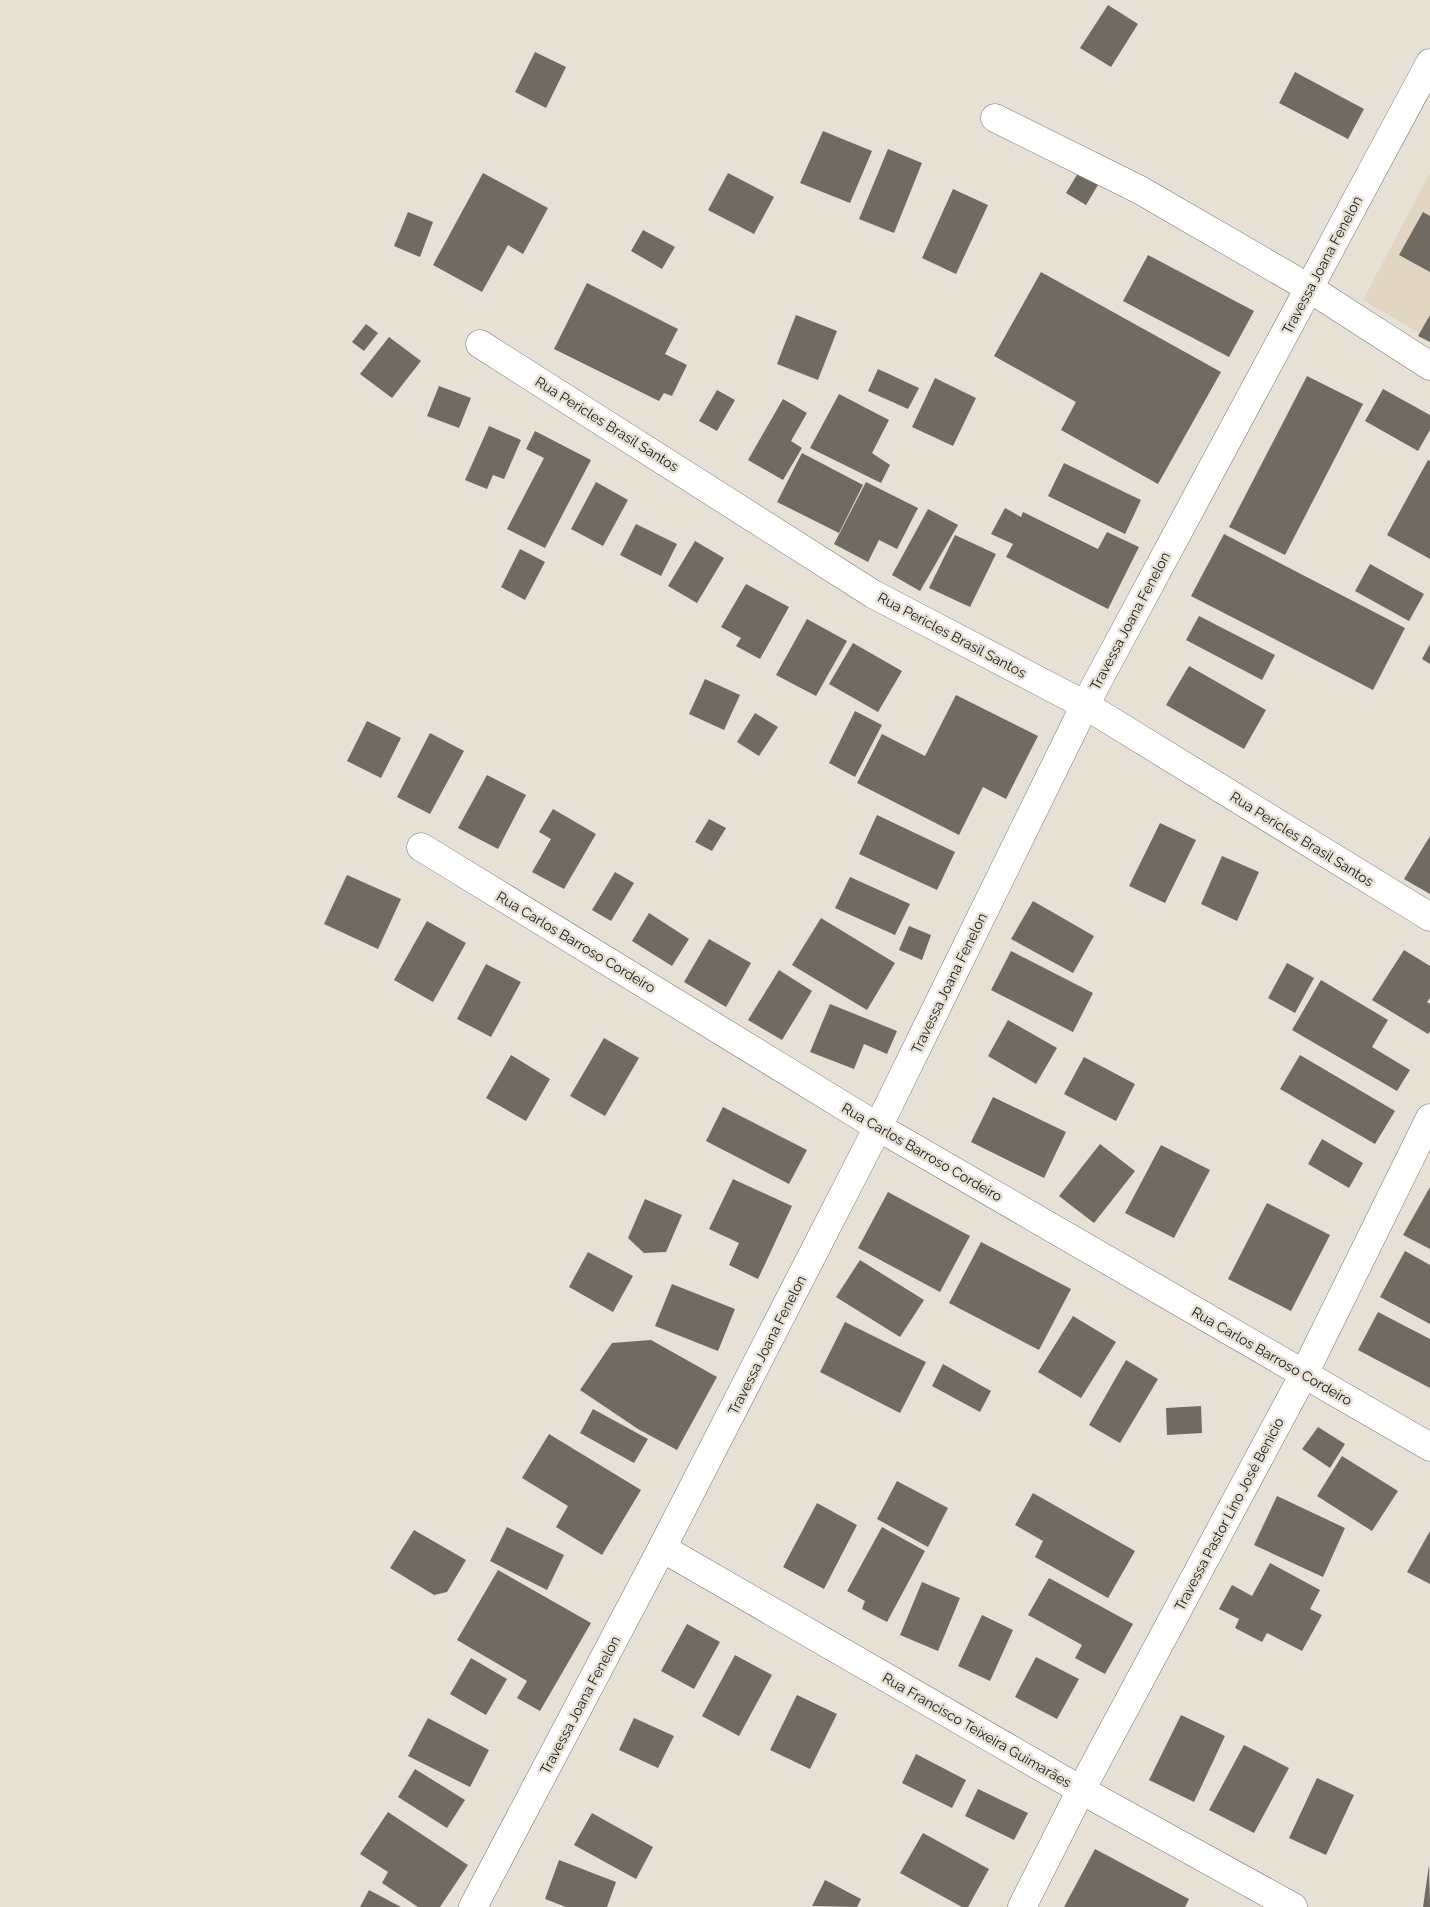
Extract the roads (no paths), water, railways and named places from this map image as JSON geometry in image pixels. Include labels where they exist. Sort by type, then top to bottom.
[{"type":"street","name":"Travessa Joana Fenelon","points":[[473,1907],[662,1548],[878,1127],[1085,705],[1430,63]]},
{"type":"street","points":[[995,118],[1140,190],[1309,288],[1430,366]]},
{"type":"street","name":"Rua Pericles Brasil Santos","points":[[480,344],[874,594],[1085,705],[1430,917]]},
{"type":"street","name":"Rua Carlos Barroso Cordeiro","points":[[421,847],[878,1127],[1430,1446]]},
{"type":"street","name":"Travessa Pastor Lino José Benicio","points":[[1022,1907],[1081,1790],[1304,1374],[1430,1118]]},
{"type":"street","name":"Rua Francisco Teixeira Guimarães","points":[[662,1548],[1081,1790],[1293,1907]]}]
